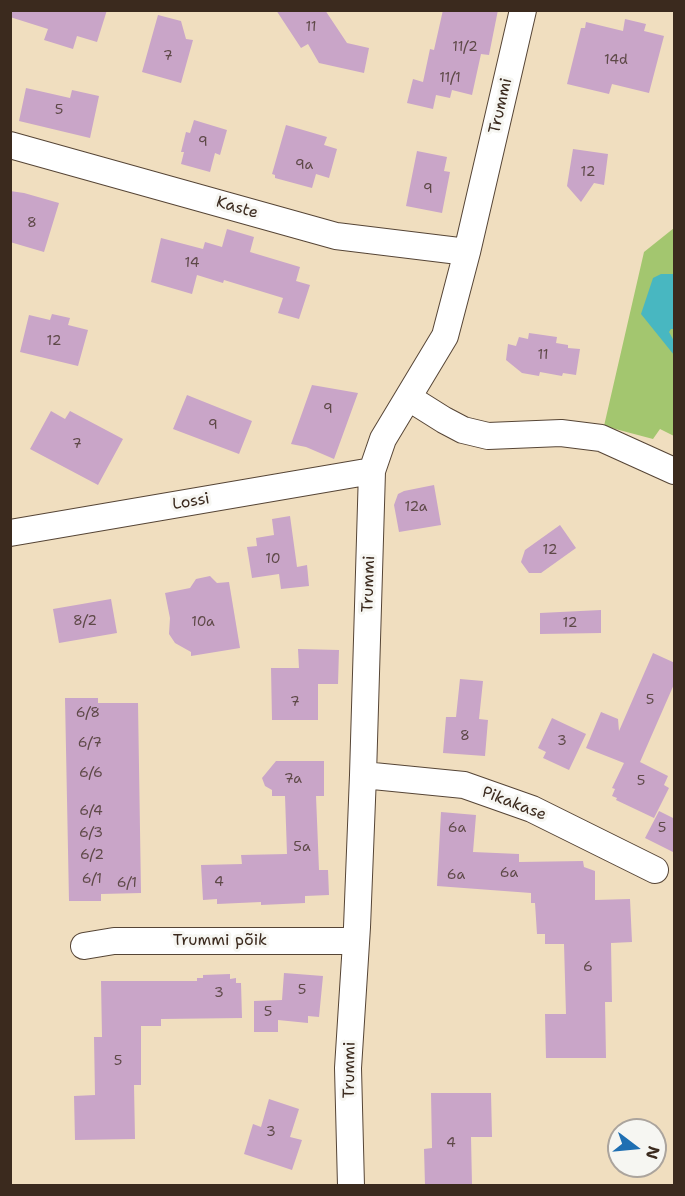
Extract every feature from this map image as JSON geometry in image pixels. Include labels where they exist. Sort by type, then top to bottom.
[{"type":"street","name":"Trummi","points":[[351,1185],[348,1068],[363,775],[372,471],[383,439],[445,336],[467,252],[523,10]]},
{"type":"street","name":"Kaste","points":[[10,145],[336,236],[467,252]]},
{"type":"street","points":[[409,398],[463,430],[488,436],[561,433],[601,438],[675,471]]},
{"type":"street","name":"Lossi","points":[[10,533],[372,471]]},
{"type":"street","name":"Pikakase","points":[[363,775],[464,785],[532,809],[655,870]]},
{"type":"street","name":"Trummi põik","points":[[84,946],[114,941],[356,940]]},
{"type":"green space","points":[[674,228],[674,436],[660,429],[653,439],[604,426],[644,252]]},
{"type":"water","points":[[661,274],[674,274],[674,329],[669,332],[674,341],[674,355],[641,314],[653,278]]},
{"type":"building","points":[[10,10],[107,10],[97,42],[77,36],[73,49],[44,40],[48,29],[10,17]]},
{"type":"building","points":[[276,10],[325,10],[347,43],[369,48],[364,73],[319,63],[308,44],[301,48]]},
{"type":"building","points":[[443,10],[498,10],[489,55],[481,54],[472,95],[452,90],[450,98],[436,95],[433,109],[407,103],[413,79],[423,82],[430,49],[434,50]]},
{"type":"building","points":[[158,15],[181,21],[186,39],[193,40],[181,83],[142,72]]},
{"type":"building","points":[[625,19],[646,24],[644,31],[664,36],[649,93],[612,84],[609,94],[567,84],[581,28],[585,28],[586,22],[623,31]]},
{"type":"building","points":[[26,88],[70,98],[72,90],[99,96],[90,138],[19,121]]},
{"type":"building","points":[[194,120],[227,130],[220,155],[215,153],[210,172],[181,164],[184,152],[181,152],[186,132],[190,133]]},
{"type":"building","points":[[286,125],[327,137],[324,145],[337,149],[329,178],[316,174],[312,188],[275,178],[272,174]]},
{"type":"building","points":[[573,149],[608,154],[604,185],[594,183],[581,202],[567,186]]},
{"type":"building","points":[[417,151],[447,157],[444,171],[450,172],[442,213],[406,206]]},
{"type":"building","points":[[10,191],[59,203],[44,252],[10,242]]},
{"type":"building","points":[[227,229],[254,237],[250,252],[300,267],[296,281],[310,285],[299,319],[278,313],[283,298],[224,280],[223,283],[197,275],[192,294],[151,282],[161,238],[203,249],[205,242],[222,247]]},
{"type":"building","points":[[52,314],[70,318],[68,325],[88,330],[78,366],[20,352],[29,315],[50,320]]},
{"type":"building","points":[[529,333],[557,337],[556,343],[568,345],[568,348],[580,349],[576,375],[563,373],[562,376],[540,372],[539,376],[522,373],[506,360],[508,344],[516,346],[519,337],[528,339]]},
{"type":"building","points":[[312,385],[358,393],[334,459],[306,447],[291,444]]},
{"type":"building","points":[[187,395],[252,421],[239,454],[173,429]]},
{"type":"building","points":[[51,411],[65,419],[70,411],[123,439],[98,485],[30,449]]},
{"type":"building","points":[[434,485],[441,525],[399,532],[394,505],[398,494]]},
{"type":"building","points":[[290,516],[297,567],[307,565],[309,586],[281,589],[279,574],[252,578],[247,547],[257,546],[256,538],[274,535],[272,519]]},
{"type":"building","points":[[560,525],[576,548],[541,573],[529,573],[521,562],[525,550]]},
{"type":"building","points":[[210,576],[217,583],[229,582],[240,648],[191,656],[191,652],[175,643],[169,634],[170,618],[165,593],[190,588],[196,579]]},
{"type":"building","points":[[111,599],[117,633],[59,643],[53,609]]},
{"type":"building","points":[[601,610],[601,633],[540,634],[540,613]]},
{"type":"building","points":[[298,649],[339,650],[338,684],[318,684],[318,720],[272,720],[271,668],[299,668]]},
{"type":"building","points":[[653,653],[675,663],[675,682],[640,762],[668,776],[664,785],[669,788],[654,818],[612,796],[615,789],[612,788],[624,763],[586,748],[601,712],[618,719],[619,731]]},
{"type":"building","points":[[460,679],[483,681],[479,719],[488,720],[485,756],[443,753],[446,717],[456,717]]},
{"type":"building","points":[[65,698],[98,698],[98,703],[138,703],[141,893],[101,894],[101,901],[69,901]]},
{"type":"building","points":[[552,718],[586,734],[569,770],[543,758],[546,752],[538,748]]},
{"type":"building","points":[[276,761],[324,761],[324,796],[316,796],[319,870],[328,870],[329,895],[305,896],[305,903],[261,905],[261,902],[217,904],[217,899],[203,900],[201,865],[242,864],[241,855],[287,854],[285,796],[272,796],[272,790],[265,786],[262,778]]},
{"type":"building","points":[[659,811],[675,819],[675,853],[645,838]]},
{"type":"building","points":[[441,812],[476,815],[473,852],[519,854],[519,862],[583,861],[584,867],[595,871],[595,900],[630,899],[632,942],[611,943],[612,1002],[605,1002],[606,1058],[546,1058],[545,1014],[566,1014],[564,944],[545,944],[545,934],[537,934],[535,903],[531,903],[531,893],[437,886]]},
{"type":"building","points":[[284,973],[323,976],[319,1017],[308,1016],[308,1023],[278,1020],[278,1032],[254,1032],[254,1001],[282,1000]]},
{"type":"building","points":[[230,974],[230,979],[236,978],[236,983],[241,983],[242,1018],[161,1019],[161,1026],[141,1026],[141,1085],[134,1085],[135,1139],[75,1140],[74,1096],[95,1095],[94,1037],[102,1037],[101,981],[197,981],[197,978],[203,978],[203,975]]},
{"type":"building","points":[[431,1093],[491,1093],[492,1137],[471,1137],[472,1185],[425,1185],[424,1149],[432,1148]]},
{"type":"building","points":[[269,1099],[299,1109],[290,1137],[302,1140],[292,1170],[244,1154],[253,1124],[261,1127]]}]
